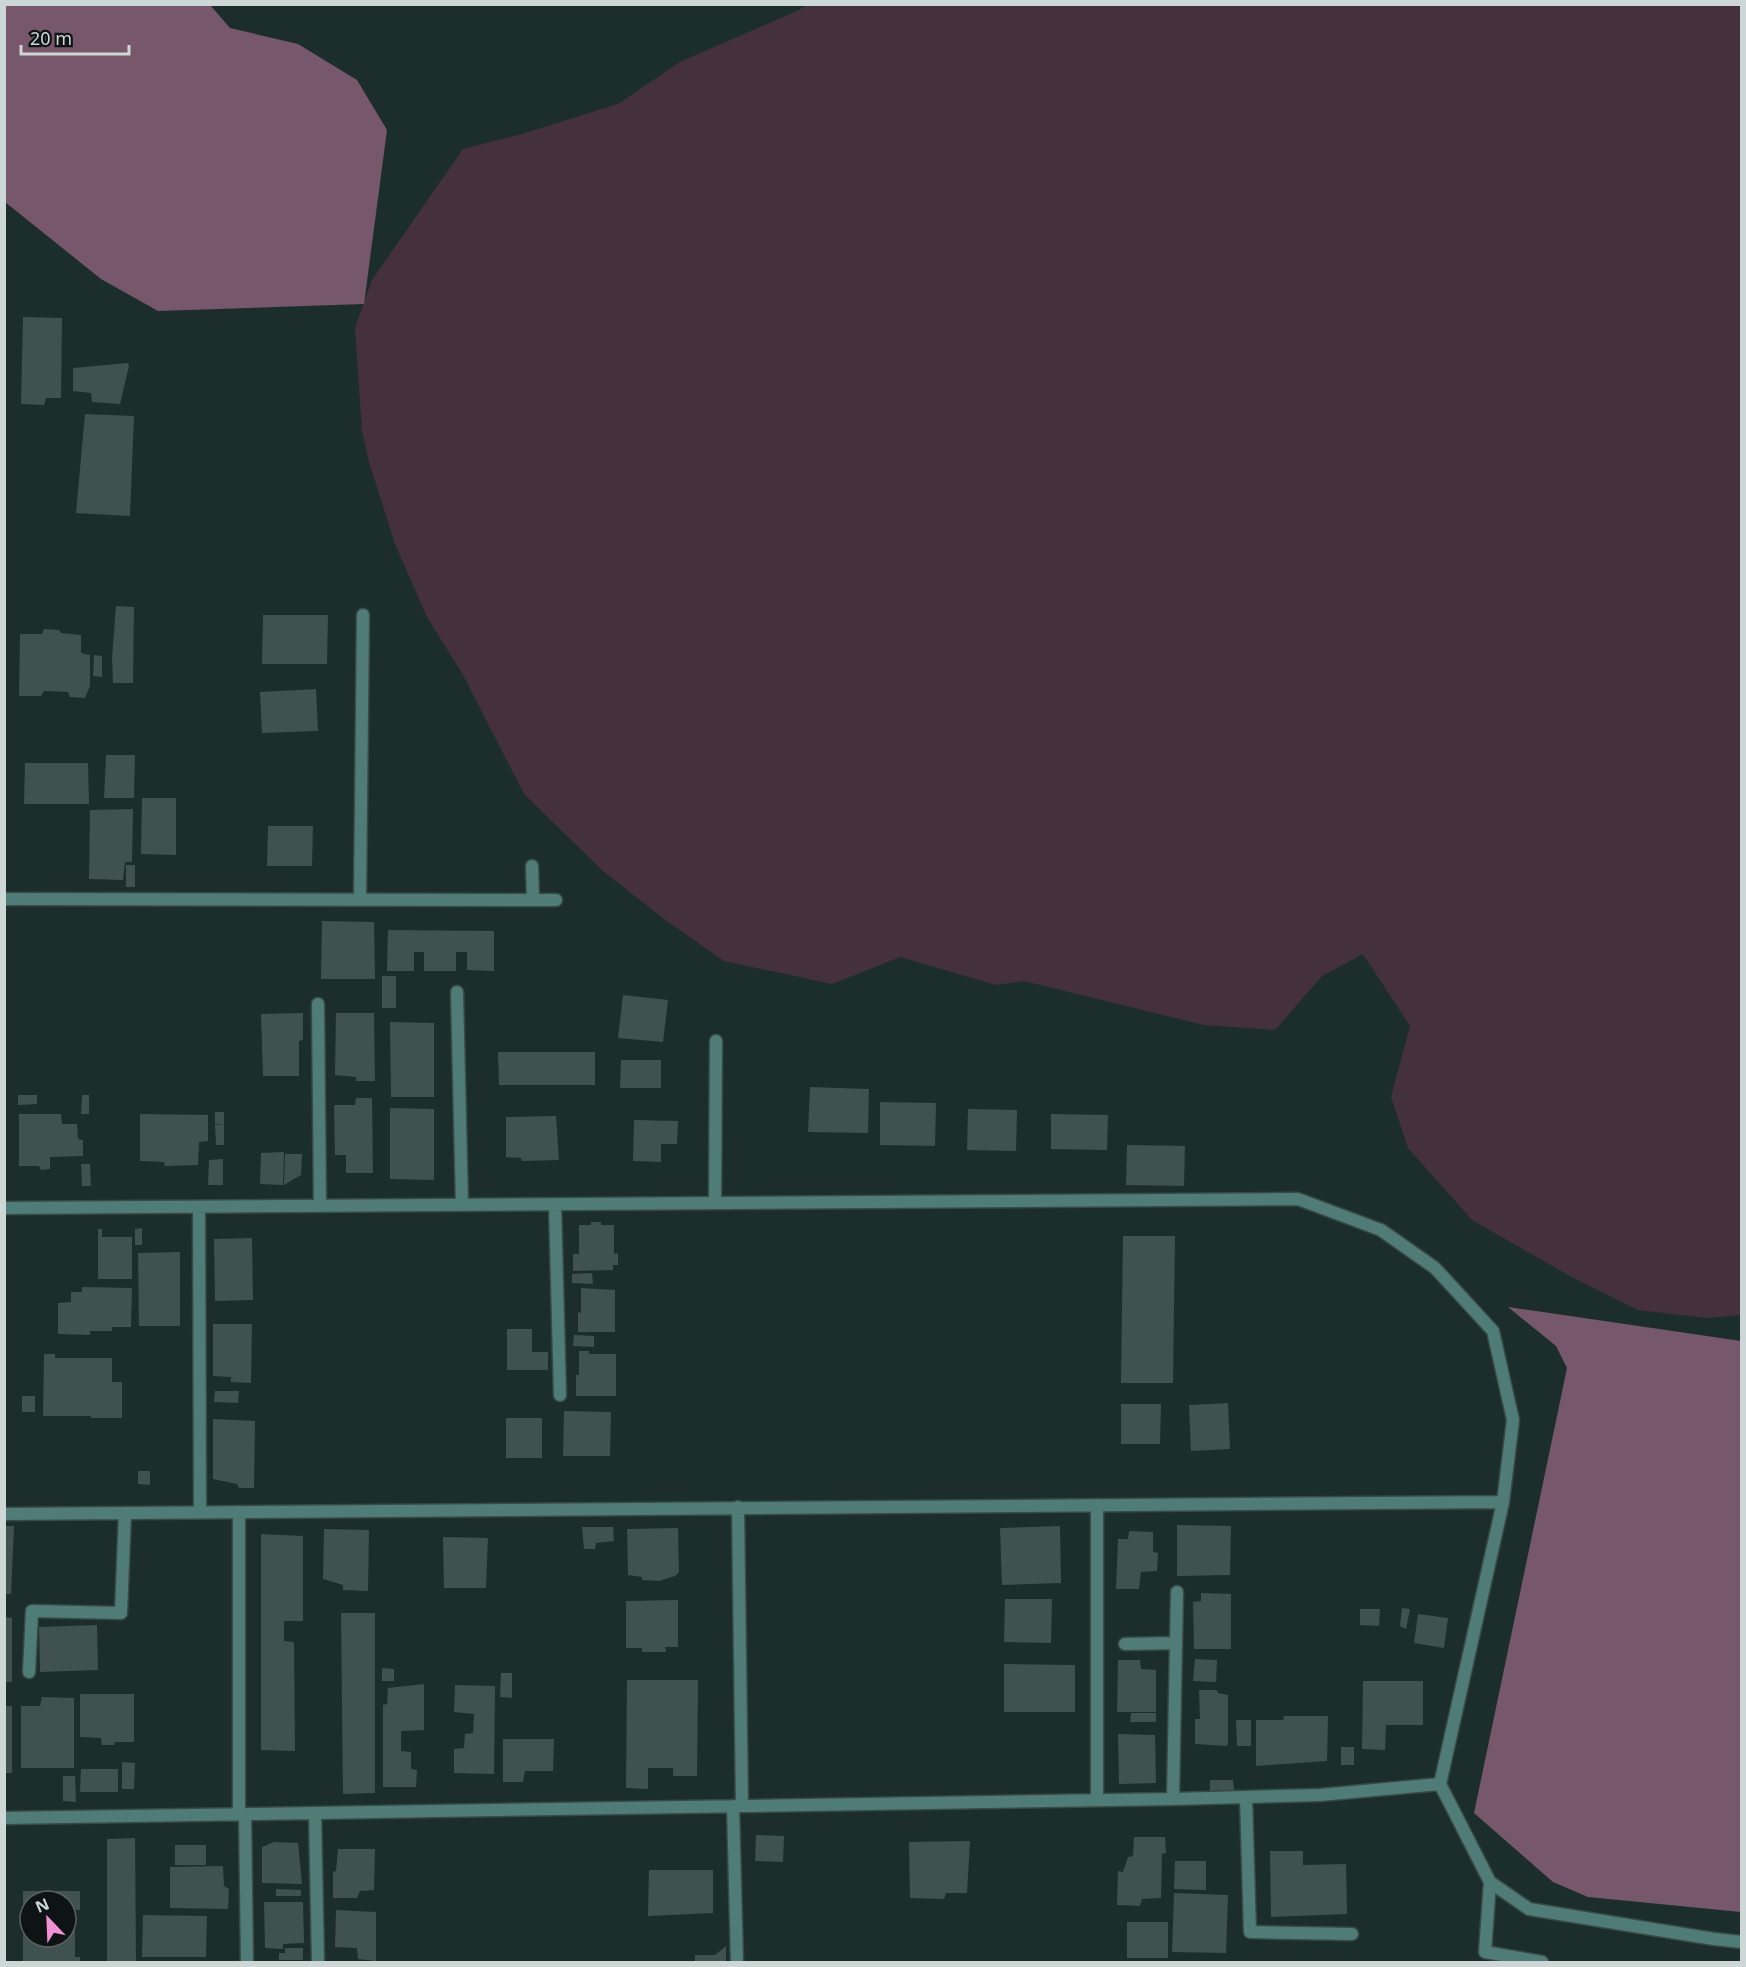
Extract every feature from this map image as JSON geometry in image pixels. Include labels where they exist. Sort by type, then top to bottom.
[{"type":"street","points":[[360,899],[363,615]]},
{"type":"street","points":[[532,866],[533,900]]},
{"type":"street","points":[[4,899],[556,900]]},
{"type":"street","points":[[457,992],[462,1205]]},
{"type":"street","points":[[318,1004],[320,1206]]},
{"type":"street","points":[[715,1203],[716,1041]]},
{"type":"street","points":[[4,1208],[1298,1199],[1381,1230],[1435,1268],[1493,1331],[1513,1420],[1503,1502],[1440,1784],[1490,1882],[1529,1909],[1742,1942]]},
{"type":"street","points":[[555,1204],[560,1395]]},
{"type":"street","points":[[199,1207],[200,1512]]},
{"type":"street","points":[[4,1514],[1503,1502]]},
{"type":"street","points":[[1097,1504],[1097,1800]]},
{"type":"street","points":[[737,1962],[738,1507]]},
{"type":"street","points":[[239,1512],[242,1814],[247,1962]]},
{"type":"street","points":[[29,1672],[32,1611],[121,1613],[125,1513]]},
{"type":"street","points":[[1173,1799],[1177,1592]]},
{"type":"street","points":[[1125,1644],[1176,1643]]},
{"type":"street","points":[[4,1818],[1173,1799],[1320,1795],[1440,1784]]},
{"type":"street","points":[[1246,1797],[1250,1932],[1352,1934]]},
{"type":"street","points":[[315,1813],[318,1962]]},
{"type":"street","points":[[1490,1882],[1485,1952],[1542,1962]]},
{"type":"shaded area","points":[[4,5],[210,5],[230,28],[298,44],[357,80],[387,130],[364,304],[158,311],[101,279],[5,202]]},
{"type":"shaded area","points":[[807,5],[1741,5],[1741,1315],[1707,1318],[1638,1310],[1577,1280],[1472,1220],[1408,1148],[1391,1097],[1410,1026],[1363,954],[1322,976],[1275,1030],[1204,1025],[1024,981],[996,985],[900,957],[832,984],[724,961],[664,919],[603,871],[524,794],[463,675],[427,617],[395,544],[369,462],[362,431],[355,328],[372,280],[463,149],[522,134],[618,104],[680,62]]},
{"type":"shaded area","points":[[1508,1307],[1741,1341],[1741,1912],[1588,1897],[1553,1882],[1474,1813],[1567,1368],[1556,1346]]},
{"type":"building","points":[[23,317],[62,318],[61,398],[46,398],[44,405],[21,404]]},
{"type":"building","points":[[128,363],[120,404],[92,402],[91,393],[73,391],[73,368]]},
{"type":"building","points":[[85,414],[134,416],[130,516],[76,513]]},
{"type":"building","points":[[116,606],[134,607],[133,683],[113,683],[112,658]]},
{"type":"building","points":[[263,615],[328,615],[327,664],[262,664]]},
{"type":"building","points":[[44,629],[81,635],[81,653],[90,655],[90,686],[85,698],[70,697],[68,692],[44,691],[41,696],[19,696],[20,634],[42,634]]},
{"type":"building","points":[[94,655],[102,656],[102,677],[93,676]]},
{"type":"building","points":[[316,689],[318,731],[262,733],[260,692]]},
{"type":"building","points":[[106,755],[135,755],[134,798],[104,798]]},
{"type":"building","points":[[25,763],[88,763],[89,804],[24,804]]},
{"type":"building","points":[[142,798],[176,798],[176,855],[141,854]]},
{"type":"building","points":[[133,809],[132,862],[125,862],[123,880],[89,879],[90,810]]},
{"type":"building","points":[[268,826],[313,826],[312,866],[267,866]]},
{"type":"building","points":[[126,865],[135,865],[135,887],[126,887]]},
{"type":"building","points":[[322,921],[374,922],[375,979],[321,979]]},
{"type":"building","points":[[388,930],[494,931],[494,971],[467,970],[467,952],[456,952],[456,971],[424,971],[424,952],[414,952],[414,971],[387,971]]},
{"type":"building","points":[[382,976],[396,976],[396,1008],[382,1008]]},
{"type":"building","points":[[623,995],[668,1000],[663,1042],[618,1038]]},
{"type":"building","points":[[303,1013],[303,1040],[299,1041],[299,1076],[263,1076],[261,1014]]},
{"type":"building","points":[[336,1013],[374,1013],[375,1081],[356,1081],[356,1077],[335,1075]]},
{"type":"building","points":[[390,1022],[434,1023],[434,1097],[391,1097]]},
{"type":"building","points":[[498,1052],[595,1052],[595,1085],[499,1085]]},
{"type":"building","points":[[621,1060],[661,1060],[661,1088],[620,1088]]},
{"type":"building","points":[[810,1087],[869,1089],[868,1133],[808,1132]]},
{"type":"building","points":[[18,1095],[37,1095],[37,1104],[18,1105]]},
{"type":"building","points":[[82,1095],[89,1095],[89,1114],[81,1114]]},
{"type":"building","points":[[356,1098],[372,1098],[373,1173],[346,1173],[346,1155],[335,1155],[334,1105],[355,1105]]},
{"type":"building","points":[[880,1102],[936,1103],[935,1146],[880,1145]]},
{"type":"building","points":[[390,1108],[434,1109],[434,1180],[390,1179]]},
{"type":"building","points":[[968,1109],[1017,1110],[1016,1151],[967,1150]]},
{"type":"building","points":[[215,1112],[224,1112],[224,1124],[215,1124]]},
{"type":"building","points":[[19,1114],[61,1114],[62,1124],[77,1124],[78,1139],[83,1140],[83,1156],[50,1157],[50,1169],[41,1170],[39,1166],[19,1166]]},
{"type":"building","points":[[140,1114],[208,1115],[208,1141],[199,1142],[198,1165],[165,1166],[164,1162],[140,1161]]},
{"type":"building","points":[[1051,1114],[1108,1115],[1107,1150],[1051,1149]]},
{"type":"building","points":[[556,1116],[559,1160],[522,1161],[521,1158],[506,1157],[506,1117]]},
{"type":"building","points":[[634,1120],[678,1121],[677,1144],[661,1144],[661,1162],[633,1161]]},
{"type":"building","points":[[224,1124],[224,1145],[216,1145],[215,1125]]},
{"type":"building","points":[[1127,1145],[1185,1146],[1184,1186],[1126,1185]]},
{"type":"building","points":[[284,1152],[283,1185],[260,1184],[261,1153]]},
{"type":"building","points":[[285,1154],[302,1154],[301,1175],[284,1185]]},
{"type":"building","points":[[223,1159],[223,1185],[208,1185],[209,1160]]},
{"type":"building","points":[[81,1164],[90,1164],[91,1186],[82,1186]]},
{"type":"building","points":[[591,1222],[614,1225],[614,1254],[618,1253],[618,1265],[613,1265],[613,1270],[573,1271],[573,1254],[579,1254],[579,1225],[591,1225]]},
{"type":"building","points":[[142,1228],[142,1245],[135,1245],[135,1229]]},
{"type":"building","points":[[98,1229],[102,1229],[102,1237],[132,1237],[132,1279],[98,1279]]},
{"type":"building","points":[[1123,1236],[1175,1236],[1173,1383],[1121,1383]]},
{"type":"building","points":[[252,1238],[253,1300],[215,1301],[214,1239]]},
{"type":"building","points":[[180,1252],[180,1326],[139,1326],[138,1253]]},
{"type":"building","points":[[592,1273],[593,1284],[572,1283],[572,1274]]},
{"type":"building","points":[[82,1287],[132,1288],[131,1327],[112,1327],[112,1331],[90,1331],[90,1335],[58,1334],[58,1303],[71,1302],[71,1292],[82,1292]]},
{"type":"building","points":[[581,1288],[615,1290],[615,1332],[578,1332]]},
{"type":"building","points":[[213,1324],[252,1324],[251,1383],[231,1382],[231,1377],[213,1376]]},
{"type":"building","points":[[507,1329],[532,1329],[532,1352],[548,1352],[548,1370],[507,1370]]},
{"type":"building","points":[[574,1335],[594,1336],[594,1347],[573,1346]]},
{"type":"building","points":[[579,1351],[589,1351],[589,1354],[616,1354],[616,1396],[576,1396]]},
{"type":"building","points":[[44,1354],[55,1354],[55,1358],[112,1358],[112,1382],[122,1382],[122,1418],[43,1416]]},
{"type":"building","points":[[215,1391],[239,1391],[238,1403],[214,1402]]},
{"type":"building","points":[[22,1396],[35,1396],[35,1412],[22,1412]]},
{"type":"building","points":[[1228,1403],[1230,1449],[1191,1451],[1189,1405]]},
{"type":"building","points":[[1121,1404],[1161,1404],[1160,1444],[1121,1444]]},
{"type":"building","points":[[564,1411],[611,1412],[610,1456],[563,1456]]},
{"type":"building","points":[[506,1418],[542,1418],[542,1458],[506,1458]]},
{"type":"building","points":[[213,1419],[255,1421],[254,1488],[239,1488],[237,1484],[213,1479]]},
{"type":"building","points":[[138,1471],[150,1471],[150,1485],[138,1484]]},
{"type":"building","points":[[1177,1525],[1231,1526],[1230,1575],[1177,1576]]},
{"type":"building","points":[[4,1526],[14,1526],[11,1594],[4,1594]]},
{"type":"building","points":[[1060,1526],[1061,1583],[1002,1585],[1000,1528]]},
{"type":"building","points":[[582,1527],[613,1527],[614,1541],[596,1543],[595,1549],[584,1549]]},
{"type":"building","points":[[678,1528],[679,1572],[675,1576],[659,1581],[642,1580],[642,1577],[628,1575],[627,1529]]},
{"type":"building","points":[[324,1529],[369,1530],[368,1591],[343,1590],[343,1585],[323,1579]]},
{"type":"building","points":[[1129,1531],[1153,1532],[1153,1552],[1158,1553],[1157,1571],[1141,1572],[1139,1589],[1116,1589],[1118,1539],[1128,1539]]},
{"type":"building","points":[[261,1534],[303,1536],[303,1621],[284,1621],[284,1641],[294,1642],[295,1751],[261,1750]]},
{"type":"building","points":[[443,1537],[488,1538],[486,1588],[444,1588]]},
{"type":"building","points":[[1201,1593],[1231,1594],[1231,1649],[1194,1649],[1193,1602],[1201,1601]]},
{"type":"building","points":[[1005,1599],[1052,1599],[1051,1643],[1004,1642]]},
{"type":"building","points":[[678,1600],[678,1647],[665,1647],[666,1652],[642,1652],[642,1648],[626,1648],[626,1601]]},
{"type":"building","points":[[1402,1608],[1410,1609],[1406,1629],[1400,1626]]},
{"type":"building","points":[[1360,1609],[1380,1609],[1379,1626],[1360,1625]]},
{"type":"building","points":[[341,1613],[375,1613],[375,1793],[343,1794]]},
{"type":"building","points":[[1418,1614],[1448,1618],[1444,1648],[1414,1643]]},
{"type":"building","points":[[4,1617],[12,1618],[12,1682],[4,1682]]},
{"type":"building","points":[[97,1625],[98,1670],[40,1672],[39,1627]]},
{"type":"building","points":[[1195,1659],[1217,1660],[1216,1682],[1193,1681]]},
{"type":"building","points":[[1118,1660],[1140,1660],[1141,1669],[1156,1670],[1156,1712],[1117,1712]]},
{"type":"building","points":[[1004,1664],[1075,1665],[1075,1712],[1004,1712]]},
{"type":"building","points":[[382,1668],[394,1669],[394,1681],[382,1681]]},
{"type":"building","points":[[501,1673],[512,1673],[512,1698],[500,1697]]},
{"type":"building","points":[[627,1680],[698,1680],[697,1776],[673,1776],[673,1768],[648,1768],[648,1789],[626,1788]]},
{"type":"building","points":[[1363,1681],[1423,1681],[1423,1725],[1386,1725],[1385,1750],[1362,1749]]},
{"type":"building","points":[[424,1684],[424,1730],[401,1731],[401,1751],[411,1752],[411,1769],[417,1770],[416,1787],[383,1787],[383,1705],[387,1704],[388,1688]]},
{"type":"building","points":[[455,1685],[495,1686],[494,1774],[454,1773],[454,1749],[464,1748],[465,1734],[473,1733],[474,1714],[454,1712]]},
{"type":"building","points":[[1199,1690],[1217,1690],[1218,1693],[1228,1695],[1227,1746],[1195,1744],[1195,1719],[1200,1719]]},
{"type":"building","points":[[81,1694],[134,1694],[134,1742],[102,1745],[101,1738],[80,1737]]},
{"type":"building","points":[[42,1697],[74,1698],[74,1768],[21,1768],[21,1706],[40,1706]]},
{"type":"building","points":[[4,1706],[12,1706],[12,1773],[4,1773]]},
{"type":"building","points":[[1131,1713],[1156,1713],[1156,1722],[1130,1722]]},
{"type":"building","points":[[1284,1716],[1328,1716],[1327,1761],[1256,1766],[1256,1720],[1283,1720]]},
{"type":"building","points":[[1236,1720],[1251,1720],[1251,1746],[1237,1746]]},
{"type":"building","points":[[1118,1734],[1155,1735],[1156,1783],[1119,1784]]},
{"type":"building","points":[[503,1739],[554,1739],[553,1771],[525,1771],[523,1782],[503,1782]]},
{"type":"building","points":[[1341,1747],[1354,1747],[1354,1765],[1341,1765]]},
{"type":"building","points":[[122,1762],[135,1763],[134,1789],[122,1789]]},
{"type":"building","points":[[81,1769],[118,1769],[118,1792],[80,1792]]},
{"type":"building","points":[[63,1776],[75,1776],[76,1802],[63,1801]]},
{"type":"building","points":[[1210,1780],[1233,1780],[1234,1790],[1210,1791]]},
{"type":"building","points":[[756,1835],[784,1836],[783,1862],[755,1861]]},
{"type":"building","points":[[1134,1837],[1165,1837],[1166,1853],[1162,1854],[1161,1898],[1142,1899],[1140,1906],[1117,1905],[1118,1871],[1123,1872],[1128,1857],[1133,1856]]},
{"type":"building","points":[[135,1838],[136,1962],[107,1962],[107,1839]]},
{"type":"building","points":[[970,1841],[967,1893],[946,1893],[944,1899],[910,1898],[909,1842]]},
{"type":"building","points":[[274,1842],[298,1843],[302,1884],[262,1883],[262,1847]]},
{"type":"building","points":[[175,1845],[206,1845],[206,1865],[175,1865]]},
{"type":"building","points":[[338,1849],[375,1849],[374,1890],[360,1891],[357,1898],[333,1898],[333,1872],[336,1871]]},
{"type":"building","points":[[1270,1851],[1303,1851],[1303,1865],[1346,1864],[1347,1914],[1271,1917]]},
{"type":"building","points":[[1175,1861],[1206,1861],[1206,1890],[1174,1889]]},
{"type":"building","points":[[223,1866],[224,1886],[229,1889],[228,1909],[170,1908],[170,1867]]},
{"type":"building","points":[[649,1870],[713,1870],[713,1913],[648,1916]]},
{"type":"building","points":[[276,1889],[301,1890],[301,1896],[276,1896]]},
{"type":"building","points":[[78,1891],[80,1891],[80,1910],[78,1910]]},
{"type":"building","points":[[1174,1893],[1228,1895],[1226,1953],[1172,1952]]},
{"type":"building","points":[[264,1902],[303,1902],[304,1943],[283,1944],[283,1949],[265,1948]]},
{"type":"building","points":[[336,1910],[376,1912],[376,1961],[358,1959],[357,1948],[335,1947]]},
{"type":"building","points":[[143,1915],[207,1916],[206,1957],[142,1957]]},
{"type":"building","points":[[1127,1922],[1168,1922],[1168,1958],[1127,1958]]},
{"type":"building","points":[[726,1946],[726,1962],[695,1962],[695,1955],[715,1955]]},
{"type":"building","points":[[285,1948],[303,1948],[303,1960],[279,1960],[279,1953],[285,1953]]},
{"type":"building","points":[[23,1949],[75,1949],[75,1957],[80,1957],[80,1962],[23,1962]]}]
